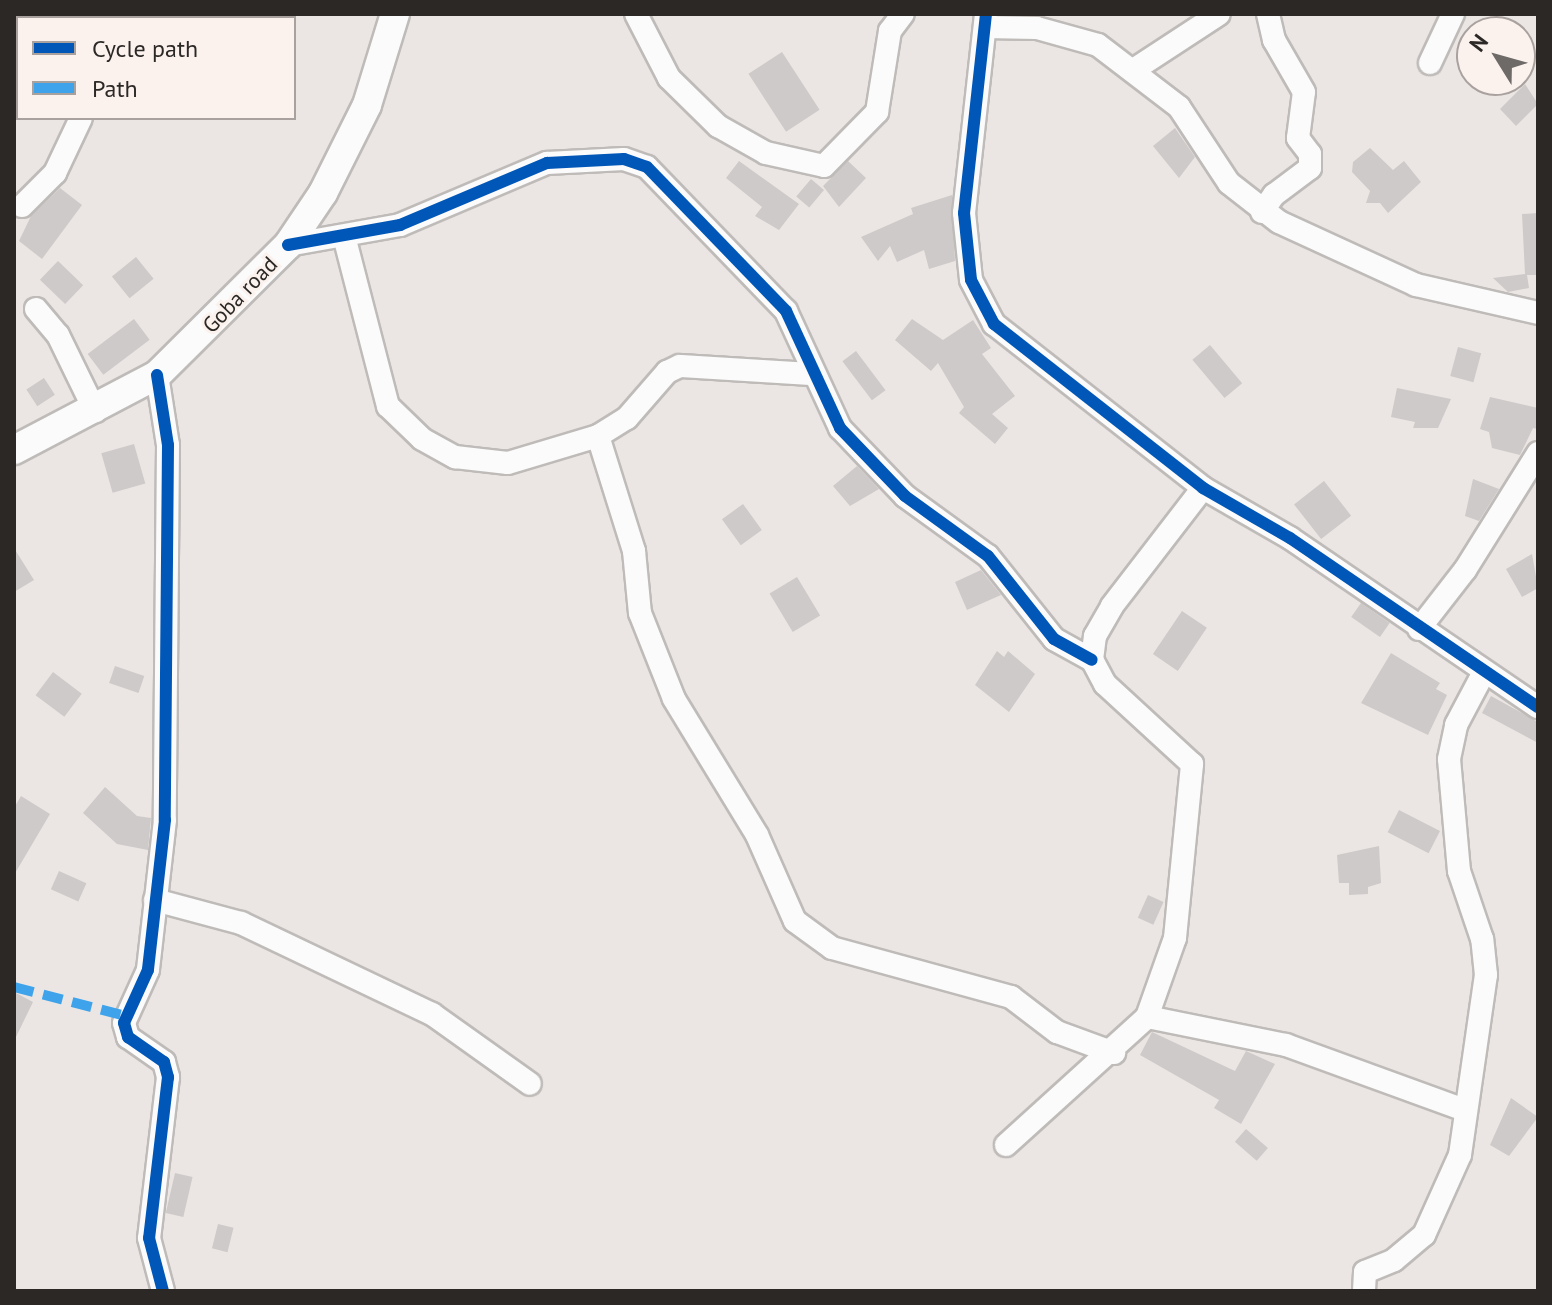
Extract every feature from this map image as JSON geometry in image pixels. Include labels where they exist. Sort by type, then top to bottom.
[{"type":"street","points":[[636,14],[669,78],[718,126],[766,153],[824,166],[877,112],[890,31],[903,14]]},
{"type":"street","points":[[1135,69],[1219,14]]},
{"type":"street","points":[[1262,212],[1274,195],[1310,168],[1310,154],[1298,138],[1304,92],[1274,40],[1268,14]]},
{"type":"street","points":[[1430,63],[1453,14]]},
{"type":"street","name":"Goba road","points":[[14,450],[95,411],[157,375],[288,245],[323,193],[367,105],[389,15]]},
{"type":"street","points":[[1538,313],[1416,285],[1262,212],[1229,183],[1202,133],[1135,69],[1098,45],[1069,35],[985,21],[964,187],[971,280],[981,303],[1023,353],[1203,488],[1290,538],[1483,674],[1538,707]]},
{"type":"street","points":[[22,206],[55,173],[80,120]]},
{"type":"street","points":[[288,245],[344,236],[454,206],[547,163],[624,159],[647,167],[786,311],[812,374],[840,428],[905,496],[988,556],[1054,639],[1092,660],[1105,684],[1184,753],[1194,776],[1175,938],[1147,1017],[1114,1053],[1006,1145]]},
{"type":"street","points":[[344,236],[388,406],[422,439],[481,464],[598,436],[627,418],[667,372],[680,366],[812,374]]},
{"type":"street","points":[[36,309],[64,345],[95,411]]},
{"type":"street","points":[[157,375],[168,445],[162,645],[165,820],[148,970],[124,1023],[128,1037],[164,1062],[168,1077],[149,1238],[163,1291]]},
{"type":"street","points":[[598,436],[634,551],[640,613],[674,699],[757,835],[795,921],[832,948],[1011,997],[1057,1032],[1114,1053]]},
{"type":"street","points":[[1419,629],[1465,570],[1538,453]]},
{"type":"street","points":[[1092,660],[1095,636],[1112,606],[1203,488]]},
{"type":"street","points":[[1364,1291],[1365,1272],[1394,1260],[1424,1235],[1460,1155],[1486,975],[1482,939],[1459,871],[1449,759],[1456,725],[1483,674]]},
{"type":"street","points":[[155,900],[241,923],[432,1014],[530,1084]]},
{"type":"street","points":[[1147,1017],[1286,1045],[1465,1110]]},
{"type":"building","points":[[782,52],[820,110],[786,132],[748,74]]},
{"type":"building","points":[[1513,96],[1533,96],[1538,104],[1516,126],[1500,109]]},
{"type":"building","points":[[1175,128],[1195,157],[1179,178],[1153,146]]},
{"type":"building","points":[[1370,148],[1393,170],[1404,161],[1421,182],[1388,213],[1380,203],[1366,203],[1370,191],[1352,172],[1353,162]]},
{"type":"building","points":[[739,161],[799,204],[779,230],[755,216],[762,207],[726,178]]},
{"type":"building","points":[[848,161],[866,178],[839,207],[823,186]]},
{"type":"building","points":[[811,179],[824,190],[809,208],[796,197]]},
{"type":"building","points":[[60,188],[82,205],[42,259],[19,241],[31,216]]},
{"type":"building","points":[[952,195],[955,261],[929,269],[924,250],[897,262],[890,246],[878,261],[861,237],[913,214],[911,208]]},
{"type":"building","points":[[1538,213],[1538,275],[1527,275],[1529,288],[1508,292],[1493,278],[1525,274],[1522,214]]},
{"type":"building","points":[[136,257],[154,279],[130,298],[112,277]]},
{"type":"building","points":[[58,261],[83,285],[65,304],[40,280]]},
{"type":"building","points":[[134,319],[150,340],[103,375],[88,354]]},
{"type":"building","points":[[912,319],[943,340],[973,320],[991,348],[982,354],[1015,396],[992,414],[1008,428],[995,444],[959,413],[964,407],[938,363],[931,371],[895,340]]},
{"type":"building","points":[[1210,345],[1242,383],[1225,398],[1192,360]]},
{"type":"building","points":[[1458,347],[1481,353],[1473,382],[1450,376]]},
{"type":"building","points":[[856,351],[885,390],[872,400],[842,361]]},
{"type":"building","points":[[44,378],[55,395],[37,406],[26,389]]},
{"type":"building","points":[[1397,388],[1451,399],[1438,428],[1413,428],[1415,422],[1391,417]]},
{"type":"building","points":[[1490,397],[1538,408],[1538,429],[1533,428],[1520,455],[1492,448],[1489,432],[1480,429]]},
{"type":"building","points":[[134,444],[145,483],[113,493],[101,453]]},
{"type":"building","points":[[857,466],[879,489],[850,506],[833,486]]},
{"type":"building","points":[[1473,479],[1499,489],[1479,521],[1465,516]]},
{"type":"building","points":[[1324,481],[1351,516],[1321,539],[1294,504]]},
{"type":"building","points":[[743,504],[762,530],[741,545],[722,519]]},
{"type":"building","points":[[14,548],[34,580],[14,592]]},
{"type":"building","points":[[1532,554],[1538,588],[1522,597],[1506,569]]},
{"type":"building","points":[[981,570],[1001,595],[967,610],[955,582]]},
{"type":"building","points":[[797,577],[820,616],[793,632],[770,593]]},
{"type":"building","points":[[1361,603],[1390,623],[1380,637],[1351,617]]},
{"type":"building","points":[[1182,611],[1207,628],[1178,671],[1153,654]]},
{"type":"building","points":[[997,651],[1004,657],[1008,651],[1035,674],[1009,712],[975,685]]},
{"type":"building","points":[[1391,653],[1440,683],[1436,689],[1447,695],[1428,735],[1361,703]]},
{"type":"building","points":[[115,666],[144,676],[138,693],[109,683]]},
{"type":"building","points":[[53,672],[82,694],[64,717],[36,695]]},
{"type":"building","points":[[1491,696],[1538,722],[1538,743],[1482,713]]},
{"type":"building","points":[[105,787],[137,816],[151,818],[148,850],[117,844],[83,813]]},
{"type":"building","points":[[21,796],[50,814],[14,875],[14,808]]},
{"type":"building","points":[[1399,810],[1440,831],[1429,853],[1388,832]]},
{"type":"building","points":[[1379,846],[1381,883],[1368,887],[1368,894],[1349,895],[1349,883],[1339,883],[1337,855]]},
{"type":"building","points":[[59,871],[86,883],[78,901],[51,889]]},
{"type":"building","points":[[1148,895],[1164,902],[1153,925],[1138,918]]},
{"type":"building","points":[[14,992],[33,1002],[14,1041]]},
{"type":"building","points":[[1152,1032],[1235,1071],[1246,1051],[1275,1064],[1241,1124],[1214,1108],[1219,1100],[1140,1055]]},
{"type":"building","points":[[1511,1098],[1538,1117],[1509,1156],[1490,1145]]},
{"type":"building","points":[[1246,1129],[1268,1148],[1257,1161],[1235,1142]]},
{"type":"building","points":[[175,1173],[193,1177],[183,1217],[166,1213]]},
{"type":"building","points":[[218,1224],[234,1228],[227,1252],[212,1248]]},
{"type":"marked path","points":[[14,987],[126,1016]]},
{"type":"cycle path","points":[[986,14],[964,213],[971,280],[994,324],[1203,488],[1290,538],[1538,707]]},
{"type":"cycle path","points":[[288,245],[400,225],[547,163],[624,159],[647,167],[786,311],[840,428],[905,496],[988,556],[1054,639],[1092,660]]},
{"type":"cycle path","points":[[157,375],[168,445],[165,820],[148,970],[124,1023],[128,1037],[164,1062],[168,1077],[149,1238],[163,1291]]}]
